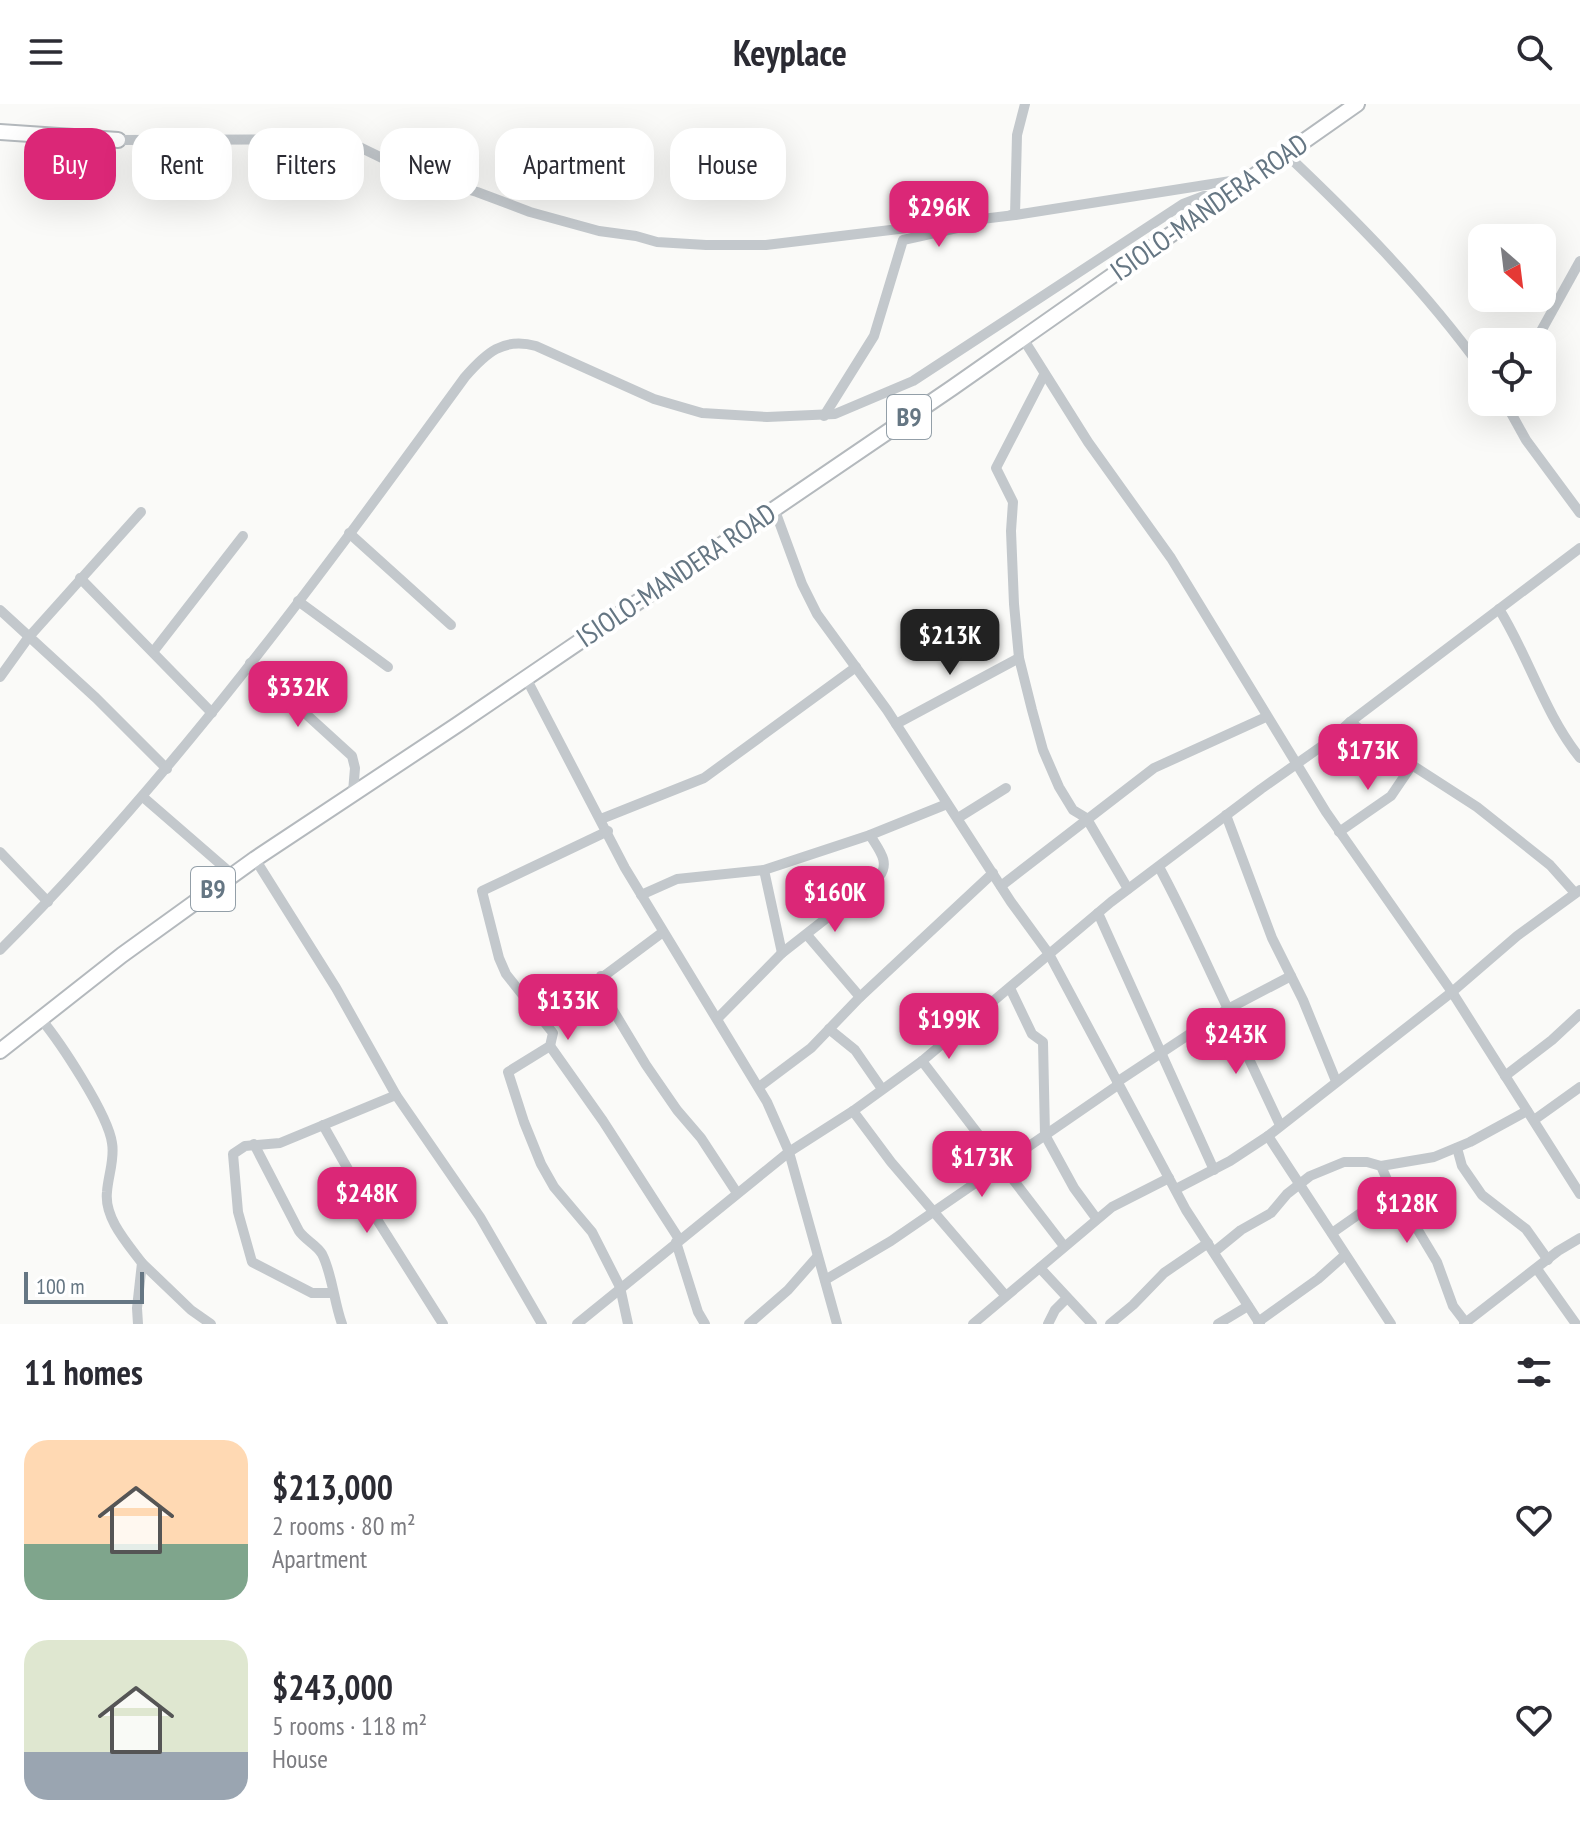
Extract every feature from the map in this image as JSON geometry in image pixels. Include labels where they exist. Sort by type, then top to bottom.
[{"type":"highway","name":"ISIOLO-MANDERA ROAD","points":[[0,1051],[122,955],[255,859],[952,388],[1357,104]]},
{"type":"highway","points":[[0,132],[118,140]]},
{"type":"street","points":[[1015,215],[1017,135],[1025,104]]},
{"type":"street","points":[[118,140],[343,139],[415,174],[530,212],[599,231],[657,242],[766,245],[1015,215],[1252,177]]},
{"type":"street","points":[[1285,153],[1416,287],[1468,350]]},
{"type":"street","points":[[0,950],[48,902],[167,769],[485,354],[506,343],[536,346],[654,399],[702,413],[767,417],[824,416],[846,411],[913,381],[1183,204],[1204,196],[1225,196]]},
{"type":"street","points":[[824,416],[874,336],[903,240],[1015,215]]},
{"type":"street","points":[[1543,328],[1580,261]]},
{"type":"street","points":[[1022,337],[1088,442],[1171,558],[1339,832],[1452,992],[1580,1194]]},
{"type":"street","points":[[1044,375],[996,468],[1013,502],[1011,531],[1019,658],[1043,750],[1055,779],[1073,810],[1088,819],[1128,889]]},
{"type":"street","points":[[1513,416],[1526,440],[1580,513]]},
{"type":"street","points":[[774,508],[809,599],[1049,954],[1169,1178],[1259,1323],[1345,1255]]},
{"type":"street","points":[[0,677],[28,638],[141,512]]},
{"type":"street","points":[[349,533],[451,625]]},
{"type":"street","points":[[153,652],[243,536]]},
{"type":"street","points":[[577,1324],[789,1152],[922,1061],[1128,889],[1329,741],[1580,548]]},
{"type":"street","points":[[80,578],[212,713]]},
{"type":"street","points":[[298,601],[388,667]]},
{"type":"street","points":[[1499,609],[1548,710],[1580,758]]},
{"type":"street","points":[[0,610],[96,698],[167,769]]},
{"type":"street","points":[[896,724],[1019,658]]},
{"type":"street","points":[[250,663],[352,756],[355,768],[353,792]]},
{"type":"street","points":[[601,819],[704,778],[856,667]]},
{"type":"street","points":[[526,678],[641,895],[759,1087],[789,1152],[837,1324]]},
{"type":"street","points":[[1001,886],[1154,768],[1266,717]]},
{"type":"street","points":[[1176,1189],[1214,1170],[1268,1136],[1452,992],[1517,936],[1578,892],[1492,818],[1350,722]]},
{"type":"street","points":[[1339,832],[1391,796],[1412,765]]},
{"type":"street","points":[[958,818],[1006,788]]},
{"type":"street","points":[[143,797],[233,875]]},
{"type":"street","points":[[641,895],[677,879],[764,870],[870,835],[947,804]]},
{"type":"street","points":[[1226,815],[1272,938],[1336,1081]]},
{"type":"street","points":[[608,831],[482,891],[499,958],[513,985],[553,1033],[550,1046],[510,1068],[509,1075],[524,1122],[545,1172],[592,1232],[620,1287],[628,1324]]},
{"type":"street","points":[[718,1018],[782,953],[883,872],[884,859],[870,835]]},
{"type":"street","points":[[0,852],[48,902]]},
{"type":"street","points":[[255,859],[336,988],[396,1095],[480,1217],[542,1324]]},
{"type":"street","points":[[1159,867],[1194,933],[1200,955],[1280,1125]]},
{"type":"street","points":[[764,870],[782,953]]},
{"type":"street","points":[[759,1087],[802,1056],[860,997],[993,873]]},
{"type":"street","points":[[1098,913],[1214,1170]]},
{"type":"street","points":[[663,932],[601,976],[599,987],[654,1076],[701,1138],[737,1193]]},
{"type":"street","points":[[807,935],[860,997]]},
{"type":"street","points":[[825,1280],[891,1241],[1001,1166],[1162,1050],[1227,1009],[1291,976]]},
{"type":"street","points":[[1010,988],[1032,1034],[1043,1042],[1045,1135],[1074,1188],[1096,1218]]},
{"type":"street","points":[[1505,1076],[1580,1014]]},
{"type":"street","points":[[41,1019],[57,1037],[90,1093],[111,1137],[113,1152],[106,1194],[115,1224],[142,1263],[191,1310],[211,1324]]},
{"type":"street","points":[[829,1029],[855,1050],[882,1089]]},
{"type":"street","points":[[550,1046],[603,1121],[678,1241],[698,1312],[705,1324]]},
{"type":"street","points":[[922,1061],[1064,1246]]},
{"type":"street","points":[[1110,1324],[1164,1273],[1271,1213],[1299,1183],[1325,1169],[1344,1162],[1367,1162],[1381,1166],[1423,1160],[1530,1116],[1580,1087]]},
{"type":"street","points":[[332,1293],[312,1293],[252,1262],[238,1212],[231,1159],[239,1149],[254,1144],[280,1143],[396,1095]]},
{"type":"street","points":[[853,1111],[933,1212],[1005,1295]]},
{"type":"street","points":[[323,1125],[371,1210],[443,1324]]},
{"type":"street","points":[[1268,1136],[1391,1324]]},
{"type":"street","points":[[254,1144],[299,1231],[321,1253],[342,1324]]},
{"type":"street","points":[[1457,1148],[1462,1166],[1482,1195],[1526,1229],[1548,1260]]},
{"type":"street","points":[[1381,1166],[1392,1191],[1433,1254],[1453,1306],[1470,1322],[1580,1238]]},
{"type":"street","points":[[1568,1175],[1580,1166]]},
{"type":"street","points":[[973,1324],[1096,1218],[1119,1202],[1169,1178]]},
{"type":"street","points":[[1332,1233],[1392,1191]]},
{"type":"street","points":[[749,1324],[788,1290],[817,1257]]},
{"type":"street","points":[[138,1324],[142,1263]]},
{"type":"street","points":[[1040,1268],[1092,1324]]},
{"type":"street","points":[[1537,1269],[1576,1324]]},
{"type":"street","points":[[1048,1324],[1055,1310],[1067,1298]]},
{"type":"street","points":[[1218,1324],[1248,1306]]}]
